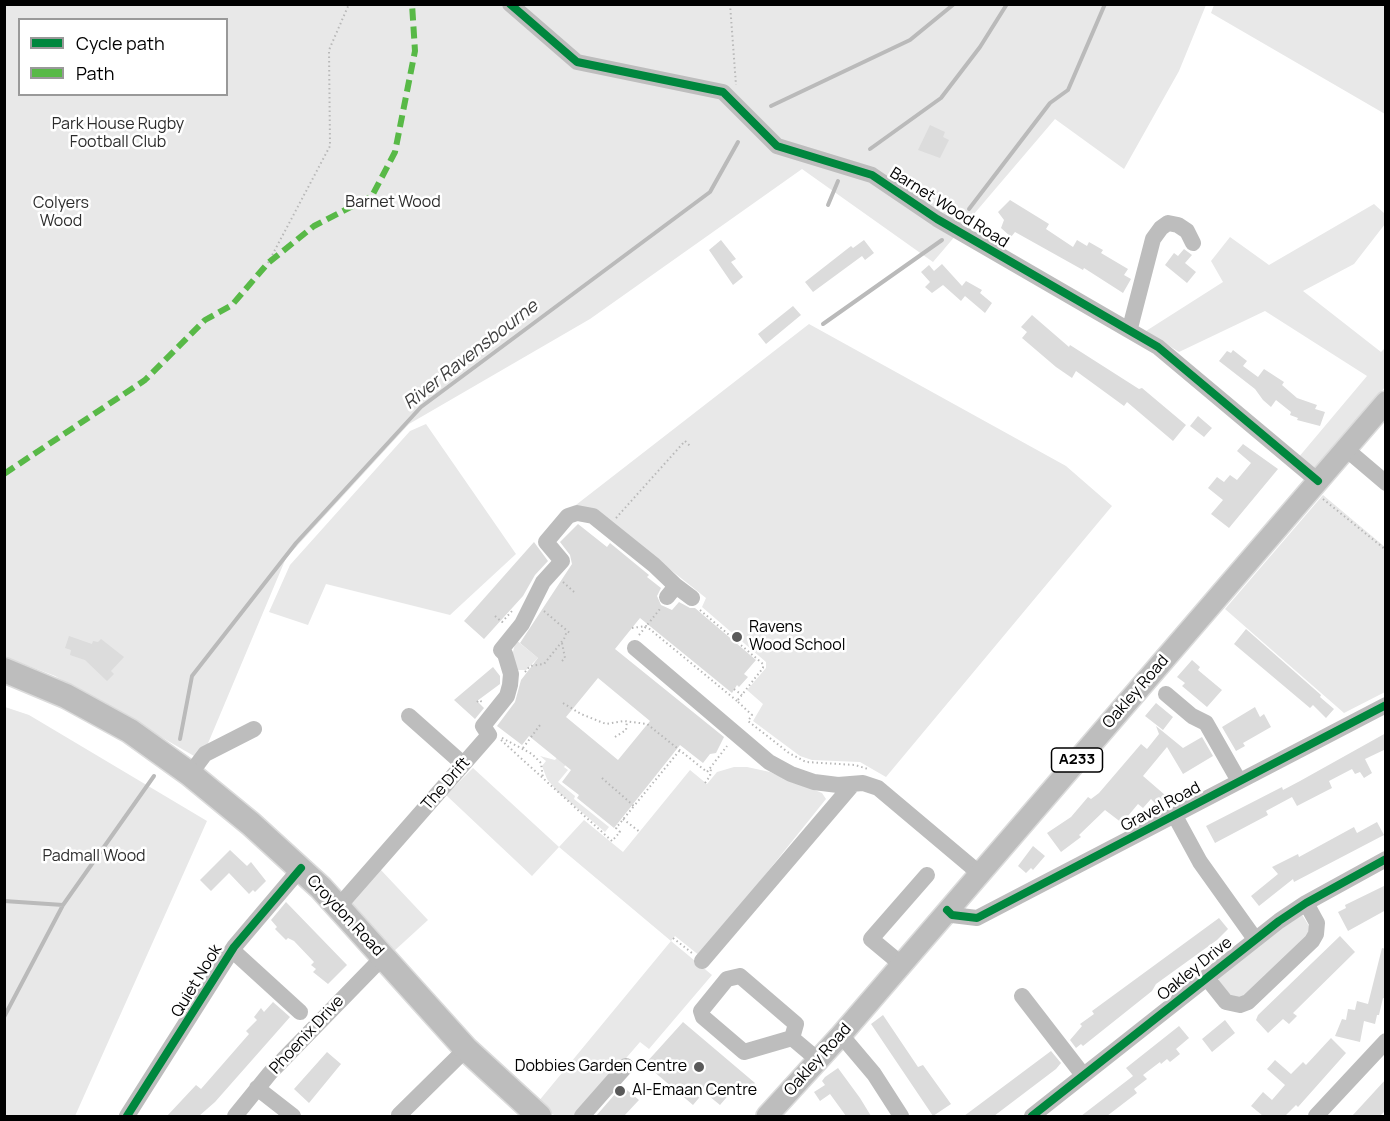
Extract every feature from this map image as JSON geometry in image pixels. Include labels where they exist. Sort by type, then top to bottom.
[{"type":"highway","name":"Croydon Road","points":[[4,670],[66,696],[113,721],[190,774],[301,868],[339,906],[466,1049],[539,1116]]},
{"type":"main road","name":"Oakley Road","points":[[766,1116],[841,1035],[1386,402]]},
{"type":"street","name":"Barnet Wood Road","points":[[510,4],[577,62],[723,92],[777,146],[872,175],[937,219],[1130,328],[1205,384],[1314,485]]},
{"type":"street","points":[[1130,328],[1150,249],[1161,228],[1168,223],[1178,225],[1187,231],[1193,243]]},
{"type":"street","points":[[1346,449],[1386,483]]},
{"type":"street","points":[[511,674],[505,654],[501,651],[522,624],[543,582],[562,561],[546,542],[568,516],[584,513],[607,527],[672,591],[692,598]]},
{"type":"street","points":[[635,648],[769,762],[791,774],[814,782],[878,788],[979,873]]},
{"type":"street","name":"The Drift","points":[[339,906],[464,764],[498,738],[483,726],[507,696],[511,674]]},
{"type":"street","points":[[1167,694],[1192,716],[1206,723],[1239,781]]},
{"type":"street","name":"Gravel Road","points":[[947,910],[952,915],[977,918],[1386,705]]},
{"type":"street","points":[[409,716],[464,764]]},
{"type":"street","points":[[190,774],[205,754],[254,729]]},
{"type":"street","points":[[702,961],[853,784]]},
{"type":"street","name":"Oakley Drive","points":[[1175,816],[1200,861],[1256,939]]},
{"type":"street","name":"Oakley Drive","points":[[1032,1116],[1256,939],[1306,903],[1386,859]]},
{"type":"street","name":"Quiet Nook","points":[[127,1116],[232,950],[301,868]]},
{"type":"street","points":[[901,964],[871,939],[927,875]]},
{"type":"street","name":"Oakley Drive","points":[[1206,977],[1226,1002],[1240,1005],[1248,1002],[1312,941],[1316,934],[1317,923],[1306,903]]},
{"type":"street","points":[[232,950],[300,1012]]},
{"type":"street","name":"Phoenix Drive","points":[[235,1116],[257,1088],[383,957]]},
{"type":"street","points":[[740,976],[796,1024],[792,1038],[744,1052],[703,1017],[701,1011],[727,979],[740,976]]},
{"type":"street","points":[[1022,996],[1083,1075]]},
{"type":"street","points":[[841,1035],[874,1074],[901,1116]]},
{"type":"street","points":[[792,1038],[818,1060]]},
{"type":"street","points":[[1316,1116],[1386,1041]]},
{"type":"street","points":[[399,1116],[466,1049]]},
{"type":"street","points":[[582,1116],[626,1066]]},
{"type":"street","points":[[257,1088],[293,1116]]},
{"type":"path","points":[[268,263],[330,146],[329,50],[349,4]]},
{"type":"path","points":[[730,4],[738,107]]},
{"type":"path","points":[[607,527],[685,441],[691,447]]},
{"type":"path","points":[[1314,485],[1386,550]]},
{"type":"path","points":[[635,648],[640,633],[672,591]]},
{"type":"path","points":[[692,598],[694,604],[763,664],[763,668],[737,701]]},
{"type":"path","points":[[495,616],[502,622],[519,603]]},
{"type":"path","points":[[563,703],[581,714],[606,724],[627,721],[647,724],[707,772],[752,715],[645,626],[632,628]]},
{"type":"path","points":[[511,674],[526,672],[530,666],[544,664],[567,631]]},
{"type":"path","points":[[559,644],[565,658],[562,661]]},
{"type":"path","points":[[734,689],[742,695]]},
{"type":"path","points":[[615,737],[626,730],[627,721]]},
{"type":"path","points":[[748,721],[789,753],[806,762],[855,765],[872,771]]},
{"type":"path","points":[[523,748],[540,725]]},
{"type":"path","points":[[498,738],[507,734]]},
{"type":"path","points":[[498,738],[523,748],[541,763],[543,779]]},
{"type":"path","points":[[498,738],[612,841],[620,832],[616,828],[680,750]]},
{"type":"path","points":[[705,783],[710,776],[711,766]]},
{"type":"path","points":[[602,778],[634,806]]},
{"type":"path","points":[[623,819],[640,832]]},
{"type":"path","points":[[673,938],[702,961]]},
{"type":"green space","name":"Barnet Wood","points":[[4,5],[1206,5],[1179,71],[1124,169],[1055,119],[933,262],[802,169],[590,319],[409,424],[286,558],[201,760],[55,676],[5,657]]},
{"type":"green space","points":[[1214,5],[1385,5],[1385,114],[1211,13]]},
{"type":"green space","points":[[1374,204],[1385,214],[1385,224],[1354,264],[1303,291],[1381,352],[1385,348],[1385,387],[1315,469],[1298,458],[1367,376],[1265,311],[1179,352],[1146,331],[1223,282],[1211,261],[1230,237],[1269,265]]},
{"type":"green space","points":[[809,324],[1066,466],[1112,506],[886,777],[860,762],[812,760],[800,756],[753,721],[763,704],[747,690],[766,668],[766,662],[702,607],[706,598],[593,508],[572,508]]},
{"type":"green space","points":[[426,424],[516,554],[450,615],[326,584],[308,625],[269,612],[290,565],[410,431]]},
{"type":"green space","points":[[1323,495],[1385,547],[1385,692],[1344,713],[1225,609]]},
{"type":"green space","points":[[516,640],[538,658],[526,670],[515,670],[512,656]]},
{"type":"green space","name":"Padmall Wood","points":[[5,707],[29,715],[207,821],[75,1116],[5,1116]]},
{"type":"green space","points":[[559,755],[568,762],[564,767],[568,770],[558,782],[575,796],[574,799],[609,827],[605,832],[557,791],[547,779],[542,766],[546,761],[540,756],[555,760]]},
{"type":"green space","points":[[734,767],[747,767],[770,772],[822,793],[826,799],[700,956],[675,936],[671,941],[559,847],[584,820],[623,852],[690,770],[707,784],[717,772]]},
{"type":"green space","points":[[473,768],[559,847],[532,876],[446,795]]},
{"type":"green space","points":[[380,869],[428,920],[393,952],[349,906]]},
{"type":"green space","points":[[1301,913],[1312,931],[1242,999],[1229,998],[1218,983],[1219,977]]},
{"type":"green space","points":[[671,941],[712,975],[649,1049],[640,1042],[576,1116],[555,1116],[538,1102]]},
{"type":"building","points":[[930,125],[945,132],[943,137],[949,140],[940,158],[918,150]]},
{"type":"building","points":[[1010,200],[1049,224],[1046,229],[1073,247],[1077,240],[1087,246],[1089,242],[1103,250],[1101,253],[1128,269],[1124,275],[1131,279],[1123,293],[1084,268],[1083,270],[1015,232],[1011,237],[1001,228],[1004,220],[998,212]]},
{"type":"building","points":[[721,240],[736,259],[731,262],[743,277],[733,285],[709,250]]},
{"type":"building","points":[[864,240],[874,253],[865,260],[862,256],[813,292],[805,282],[851,246],[853,248]]},
{"type":"building","points":[[1184,249],[1192,255],[1185,263],[1196,272],[1187,283],[1165,265],[1174,253],[1178,256]]},
{"type":"building","points":[[942,264],[962,286],[966,281],[982,290],[980,293],[992,303],[985,313],[965,296],[961,301],[943,285],[932,293],[925,287],[930,282],[921,272],[929,265],[934,271]]},
{"type":"building","points":[[793,306],[801,315],[766,344],[758,334]]},
{"type":"building","points":[[1032,315],[1069,347],[1070,345],[1139,389],[1142,388],[1186,425],[1173,441],[1127,402],[1124,406],[1076,371],[1072,378],[1056,367],[1022,338],[1027,332],[1021,327]]},
{"type":"building","points":[[1233,350],[1247,361],[1243,366],[1258,377],[1264,369],[1284,382],[1282,385],[1297,398],[1317,405],[1315,409],[1325,412],[1320,426],[1297,420],[1298,418],[1290,415],[1291,412],[1276,400],[1271,407],[1255,389],[1219,361],[1227,351],[1231,353]]},
{"type":"building","points":[[1198,416],[1212,428],[1204,437],[1190,426]]},
{"type":"building","points":[[1243,444],[1278,469],[1229,528],[1211,514],[1223,500],[1208,488],[1217,477],[1224,482],[1230,475],[1237,480],[1251,463],[1237,451]]},
{"type":"building","points":[[578,524],[607,547],[610,543],[649,575],[647,577],[661,588],[657,596],[661,605],[672,610],[679,602],[695,608],[756,660],[744,674],[748,677],[739,687],[737,685],[732,693],[640,618],[615,649],[724,737],[716,753],[710,754],[703,763],[680,745],[614,828],[577,798],[579,795],[562,782],[571,770],[529,736],[522,745],[497,726],[515,702],[521,680],[538,658],[520,643],[572,564],[570,555],[560,542]],"holes":[[[598,678],[650,721],[618,760],[566,717]]]},
{"type":"building","points":[[534,542],[548,561],[535,575],[523,596],[484,639],[464,621]]},
{"type":"building","points":[[1246,629],[1334,709],[1326,718],[1313,705],[1310,708],[1234,644]]},
{"type":"building","points":[[69,636],[92,644],[93,641],[98,642],[101,639],[124,657],[111,671],[114,674],[107,681],[85,660],[70,655],[71,650],[65,648]]},
{"type":"building","points":[[1192,660],[1200,667],[1198,670],[1222,690],[1207,707],[1182,686],[1185,683],[1177,677]]},
{"type":"building","points":[[493,667],[500,676],[500,684],[477,701],[484,708],[475,719],[454,700]]},
{"type":"building","points":[[1156,703],[1173,717],[1163,730],[1145,716]]},
{"type":"building","points":[[1255,707],[1260,717],[1264,714],[1271,727],[1243,743],[1245,746],[1236,751],[1222,727]]},
{"type":"building","points":[[1156,726],[1183,748],[1202,737],[1213,756],[1183,774],[1167,747],[1143,776],[1165,795],[1157,805],[1151,799],[1143,808],[1138,804],[1122,823],[1105,810],[1079,835],[1081,837],[1061,852],[1047,833],[1071,817],[1088,797],[1091,799],[1099,793],[1141,744],[1147,749],[1159,734]]},
{"type":"building","points":[[1386,733],[1386,749],[1365,759],[1372,773],[1364,778],[1360,772],[1355,774],[1352,769],[1329,781],[1332,788],[1297,806],[1292,797],[1266,811],[1268,815],[1215,843],[1206,826],[1282,787],[1283,790]]},
{"type":"building","points":[[1377,822],[1384,835],[1294,882],[1293,879],[1259,906],[1251,896],[1278,874],[1272,867],[1298,854],[1299,857],[1354,827],[1357,833]]},
{"type":"building","points":[[1033,846],[1045,856],[1033,870],[1031,868],[1026,873],[1018,866]]},
{"type":"building","points":[[230,850],[247,866],[251,862],[266,881],[255,892],[253,890],[249,894],[229,873],[211,891],[200,880]]},
{"type":"building","points":[[1386,885],[1386,910],[1348,931],[1338,912],[1346,908],[1345,905]]},
{"type":"building","points":[[286,902],[347,965],[328,984],[313,972],[316,969],[311,965],[314,962],[294,941],[288,938],[286,940],[275,929],[277,927],[271,920]]},
{"type":"building","points":[[1219,918],[1228,929],[1217,940],[1156,984],[1152,991],[1083,1046],[1081,1044],[1076,1048],[1070,1040],[1082,1026],[1080,1024],[1094,1014],[1092,1011]]},
{"type":"building","points":[[1340,936],[1355,952],[1293,1013],[1297,1016],[1289,1024],[1283,1019],[1268,1033],[1256,1020],[1258,1015]]},
{"type":"building","points":[[1382,948],[1386,949],[1386,999],[1383,998],[1375,1024],[1364,1021],[1360,1042],[1335,1036],[1342,1019],[1346,1020],[1348,1009],[1355,1010],[1357,1001],[1368,1004]]},
{"type":"building","points":[[273,1002],[290,1017],[215,1102],[199,1116],[167,1116],[196,1085],[201,1089],[249,1034],[246,1031],[257,1020],[254,1017],[261,1008],[264,1012]]},
{"type":"building","points":[[883,1015],[918,1067],[923,1065],[951,1104],[933,1116],[871,1024]]},
{"type":"building","points":[[1225,1020],[1235,1033],[1212,1052],[1202,1039]]},
{"type":"building","points":[[683,1022],[755,1083],[741,1098],[732,1091],[720,1105],[704,1092],[693,1105],[645,1064]]},
{"type":"building","points":[[1179,1026],[1189,1038],[1176,1049],[1180,1054],[1170,1062],[1167,1059],[1161,1064],[1160,1062],[1143,1075],[1147,1079],[1134,1089],[1137,1093],[1107,1116],[1081,1116],[1133,1076],[1126,1068]]},
{"type":"building","points":[[1331,1038],[1346,1053],[1298,1107],[1296,1105],[1285,1116],[1263,1116],[1251,1106],[1263,1092],[1272,1100],[1285,1085],[1267,1069],[1275,1060],[1291,1074],[1303,1062],[1306,1065]]},
{"type":"building","points":[[1051,1051],[1061,1063],[1056,1069],[994,1116],[964,1116]]},
{"type":"building","points":[[327,1052],[341,1064],[309,1103],[294,1089]]},
{"type":"building","points":[[838,1068],[871,1116],[846,1116],[830,1094],[820,1101],[814,1092],[825,1085],[822,1081],[825,1077]]},
{"type":"building","points":[[1386,1079],[1386,1110],[1380,1116],[1352,1116]]},
{"type":"building","name":"Al-Emaan Centre","points":[[622,1086],[639,1100],[624,1116],[596,1116]]},
{"type":"waterway","name":"River Ravensbourne","points":[[771,106],[910,40],[954,4]]},
{"type":"waterway","points":[[870,149],[941,98],[980,47],[1007,4]]},
{"type":"waterway","points":[[969,209],[1050,103],[1068,90],[1105,4]]},
{"type":"waterway","name":"River Ravensbourne","points":[[180,739],[192,676],[296,543],[421,407],[710,192],[738,142]]},
{"type":"waterway","points":[[828,205],[838,181]]},
{"type":"waterway","points":[[823,324],[942,240]]},
{"type":"waterway","name":"River Ravensbourne","points":[[4,1017],[63,905],[154,776]]},
{"type":"waterway","points":[[4,901],[63,905]]},
{"type":"marked path","points":[[4,474],[145,380],[205,320],[232,305],[268,263],[314,226],[372,196],[395,152],[415,51],[412,4]]},
{"type":"cycle path","points":[[510,4],[577,62],[723,92],[777,146],[872,175],[937,219],[1158,347],[1318,481]]},
{"type":"cycle path","points":[[947,910],[952,915],[977,918],[1386,705]]},
{"type":"cycle path","points":[[1032,1116],[1279,921],[1306,903],[1386,859]]},
{"type":"cycle path","points":[[127,1116],[234,947],[301,868]]},
{"type":"place","name":"Ravens Wood School","points":[[737,637]]},
{"type":"place","name":"Dobbies Garden Centre","points":[[699,1067]]},
{"type":"place","name":"Al-Emaan Centre","points":[[620,1091]]},
{"type":"park label","name":"Park House Rugby Football Club","points":[[118,134]]},
{"type":"park label","name":"Colyers Wood","points":[[61,213]]}]
